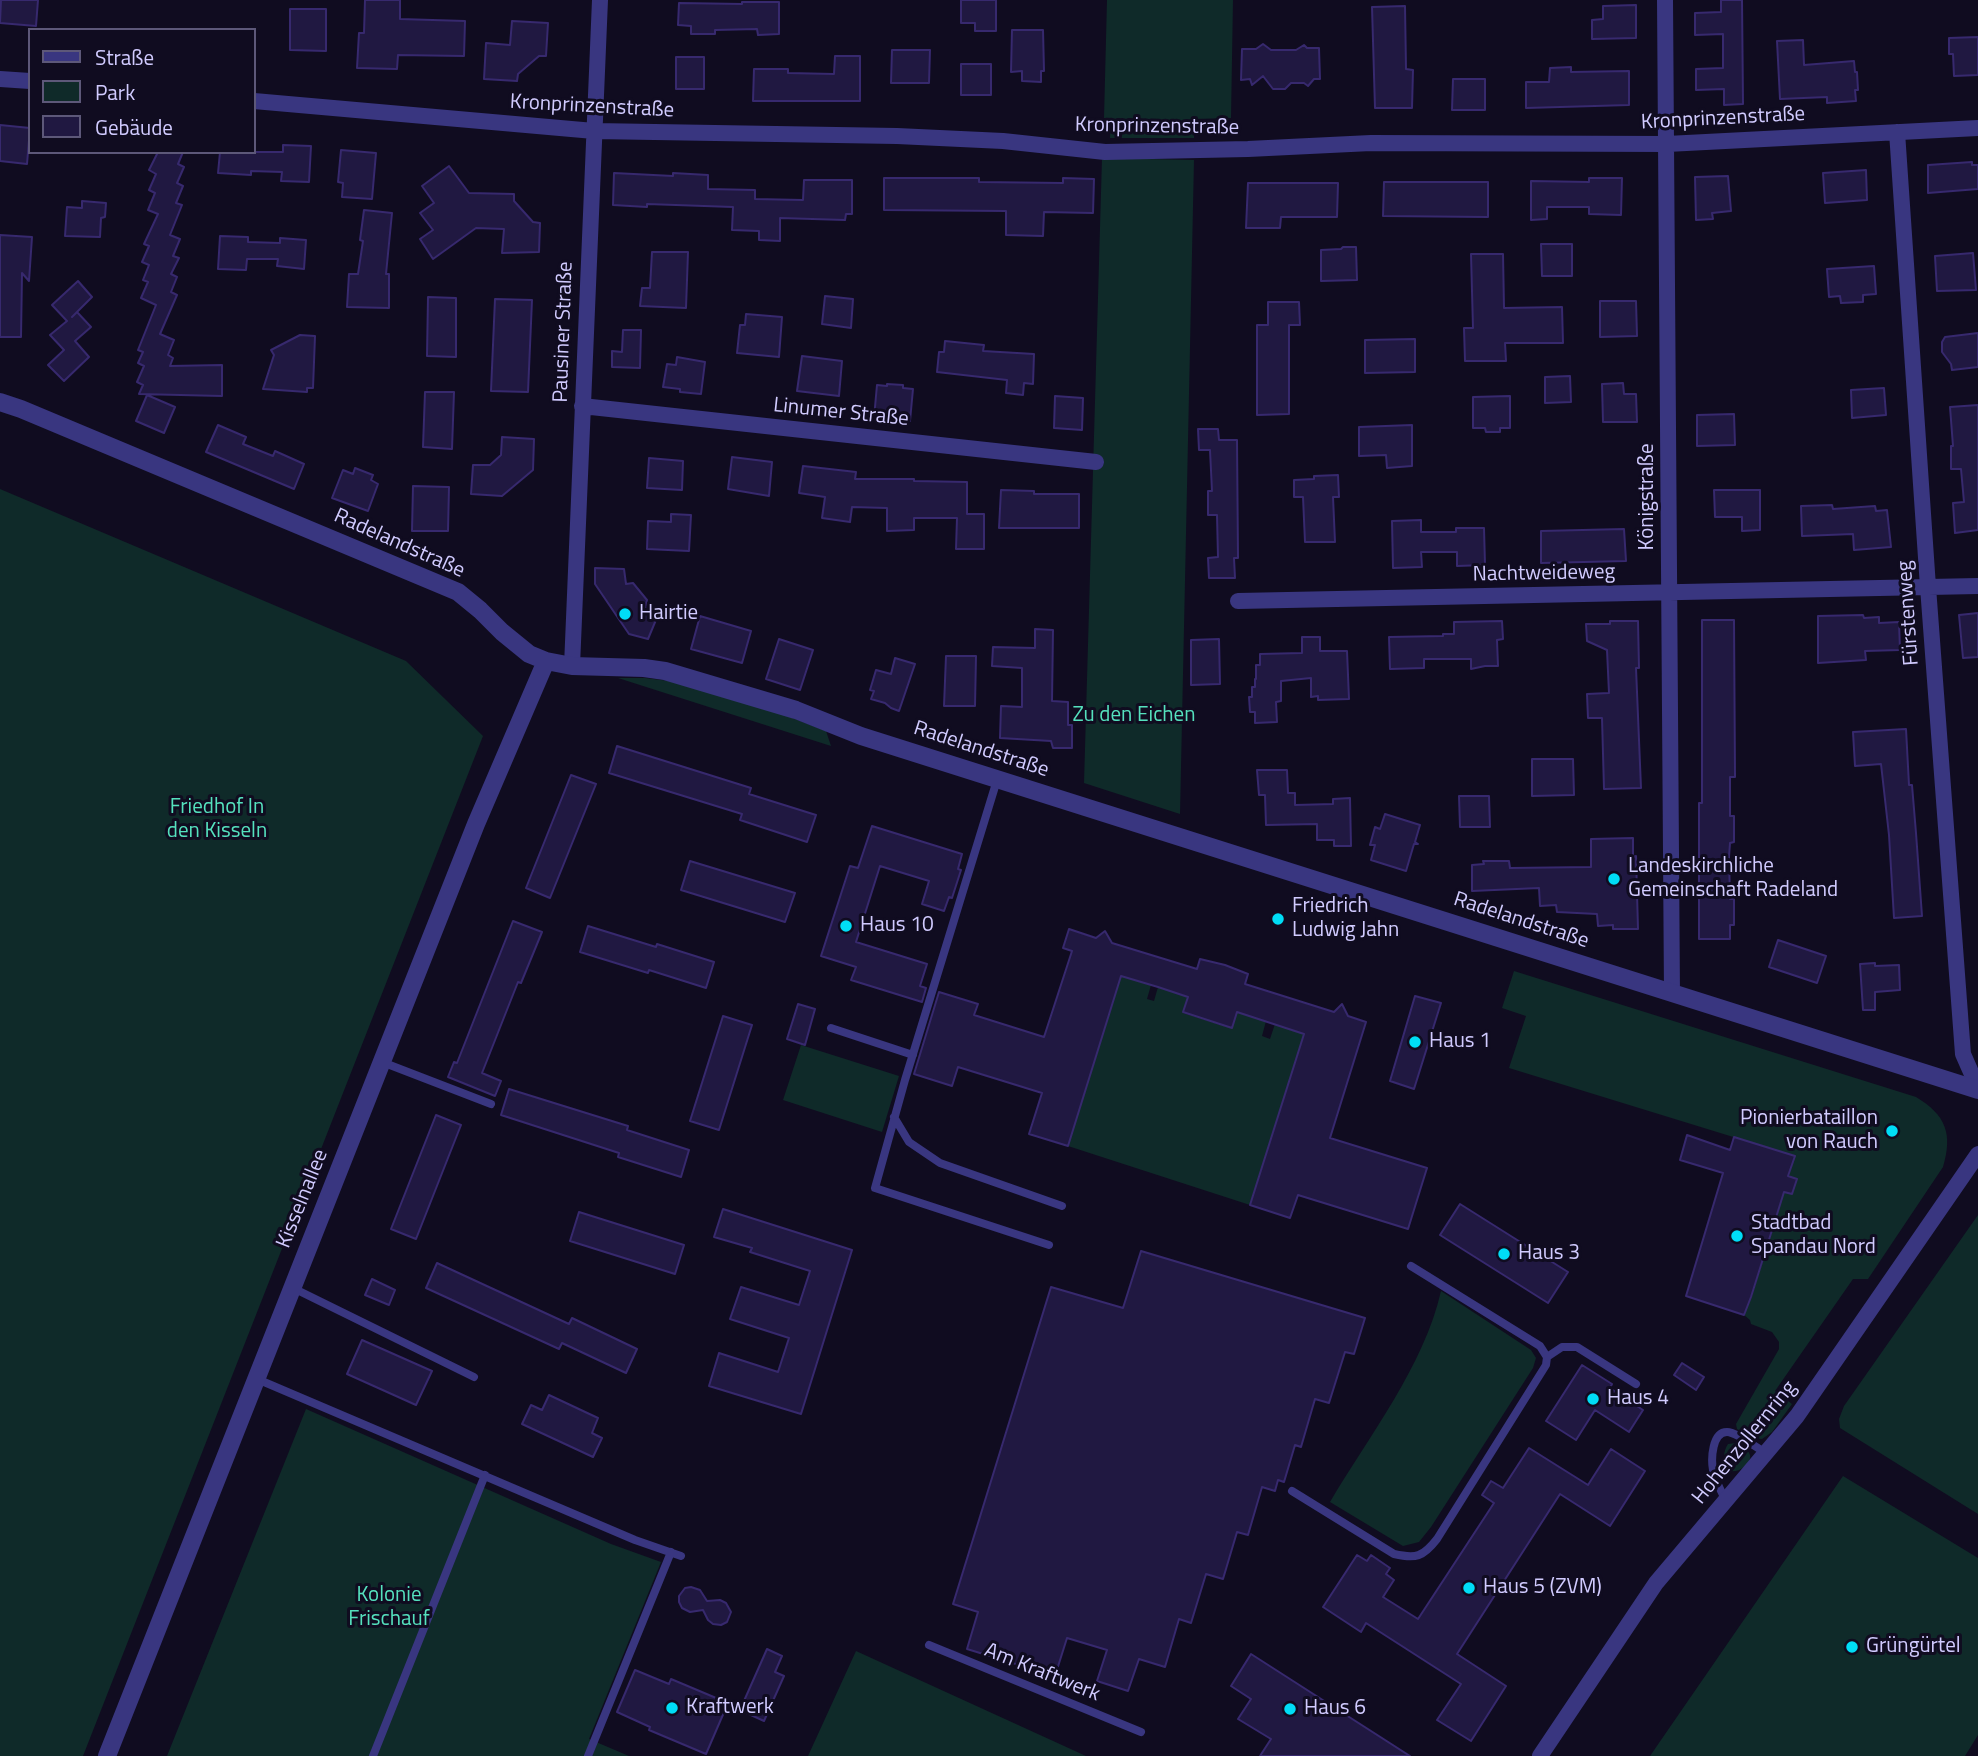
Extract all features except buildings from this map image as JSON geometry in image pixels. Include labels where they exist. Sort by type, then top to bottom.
[{"type":"street","name":"Pausiner Straße","points":[[572,666],[600,0]]},
{"type":"street","name":"Königstraße","points":[[1665,0],[1672,993]]},
{"type":"street","points":[[0,79],[28,81]]},
{"type":"street","name":"Kronprinzenstraße","points":[[256,101],[594,131],[897,136],[1003,141],[1105,152],[1370,143],[1667,144],[1978,128]]},
{"type":"street","name":"Fürstenweg","points":[[1897,132],[1963,1054],[1978,1089]]},
{"type":"street","name":"Radelandstraße","points":[[0,402],[458,592],[529,654],[546,662],[665,671],[796,710],[861,736],[1978,1089]]},
{"type":"street","name":"Linumer Straße","points":[[582,406],[1096,462]]},
{"type":"street","name":"Nachtweideweg","points":[[1238,601],[1978,586]]},
{"type":"street","name":"Kisselnallee","points":[[107,1756],[476,824],[546,662]]},
{"type":"street","name":"Hohenzollernring","points":[[1540,1756],[1656,1583],[1797,1416],[1978,1154]]},
{"type":"lane","points":[[997,779],[874,1188],[1049,1245]]},
{"type":"lane","points":[[831,1028],[913,1055]]},
{"type":"lane","points":[[382,1062],[491,1104]]},
{"type":"lane","points":[[894,1117],[909,1142],[940,1164],[1062,1206]]},
{"type":"lane","points":[[1292,1491],[1394,1554],[1410,1557],[1426,1553],[1546,1365],[1547,1357],[1540,1346],[1526,1335],[1410,1266]]},
{"type":"lane","points":[[293,1288],[474,1377]]},
{"type":"lane","points":[[1547,1357],[1562,1347],[1577,1347],[1636,1384]]},
{"type":"lane","points":[[257,1379],[635,1540],[681,1556]]},
{"type":"lane","points":[[1726,1501],[1713,1469],[1713,1450],[1718,1436],[1732,1433],[1766,1453]]},
{"type":"lane","points":[[373,1756],[485,1475]]},
{"type":"lane","points":[[588,1756],[671,1552]]},
{"type":"lane","name":"Am Kraftwerk","points":[[929,1645],[1141,1732]]},
{"type":"green space","points":[[1107,0],[1233,0],[1231,118],[1194,119],[1194,138],[1110,138],[1111,118],[1104,118]]},
{"type":"green space","name":"Zu den Eichen","points":[[1102,158],[1194,160],[1180,814],[1084,783]]},
{"type":"green space","name":"Friedhof In den Kisseln","points":[[0,489],[406,661],[483,736],[83,1756],[0,1756]]},
{"type":"green space","points":[[618,678],[685,683],[777,712],[826,731],[831,746]]},
{"type":"green space","points":[[1514,971],[1916,1097],[1940,1118],[1947,1135],[1943,1167],[1868,1279],[1853,1279],[1775,1391],[1792,1404],[1772,1432],[1762,1439],[1737,1429],[1736,1424],[1779,1349],[1779,1342],[1772,1332],[1751,1324],[1744,1315],[1784,1192],[1796,1179],[1788,1176],[1795,1156],[1509,1068],[1526,1016],[1502,1008]]},
{"type":"green space","points":[[1121,976],[1151,985],[1147,999],[1154,1001],[1158,987],[1188,997],[1183,1013],[1231,1028],[1237,1012],[1266,1021],[1262,1036],[1270,1039],[1275,1024],[1304,1034],[1250,1205],[1068,1146]]},
{"type":"green space","points":[[801,1045],[899,1076],[882,1132],[783,1100]]},
{"type":"green space","points":[[1978,1215],[1978,1514],[1840,1428],[1839,1419],[1844,1406]]},
{"type":"green space","points":[[1441,1291],[1531,1350],[1536,1358],[1533,1368],[1431,1527],[1419,1542],[1403,1546],[1330,1502],[1409,1373],[1433,1319]]},
{"type":"green space","name":"Kolonie Frischauf","points":[[306,1409],[611,1544],[661,1562],[589,1739],[629,1756],[167,1756]]},
{"type":"green space","points":[[1736,1443],[1746,1450],[1750,1458],[1741,1469],[1728,1471],[1724,1461],[1725,1450],[1728,1444]]},
{"type":"green space","name":"Grüngürtel","points":[[1843,1476],[1978,1558],[1978,1735],[1965,1756],[1650,1756]]},
{"type":"green space","points":[[856,1651],[1086,1756],[808,1756]]},
{"type":"place","name":"Hairtie","points":[[625,614]]},
{"type":"place","name":"Landeskirchliche Gemeinschaft Radeland","points":[[1614,879]]},
{"type":"place","name":"Friedrich Ludwig Jahn","points":[[1278,919]]},
{"type":"place","name":"Haus 10","points":[[846,926]]},
{"type":"place","name":"Haus 1","points":[[1415,1042]]},
{"type":"place","name":"Pionierbataillon von Rauch","points":[[1892,1131]]},
{"type":"place","name":"Stadtbad Spandau Nord","points":[[1737,1236]]},
{"type":"place","name":"Haus 3","points":[[1504,1254]]},
{"type":"place","name":"Haus 4","points":[[1593,1399]]},
{"type":"place","name":"Haus 5 (ZVM)","points":[[1469,1588]]},
{"type":"place","name":"Grüngürtel","points":[[1852,1647]]},
{"type":"place","name":"Kraftwerk","points":[[672,1708]]},
{"type":"place","name":"Haus 6","points":[[1290,1709]]}]
